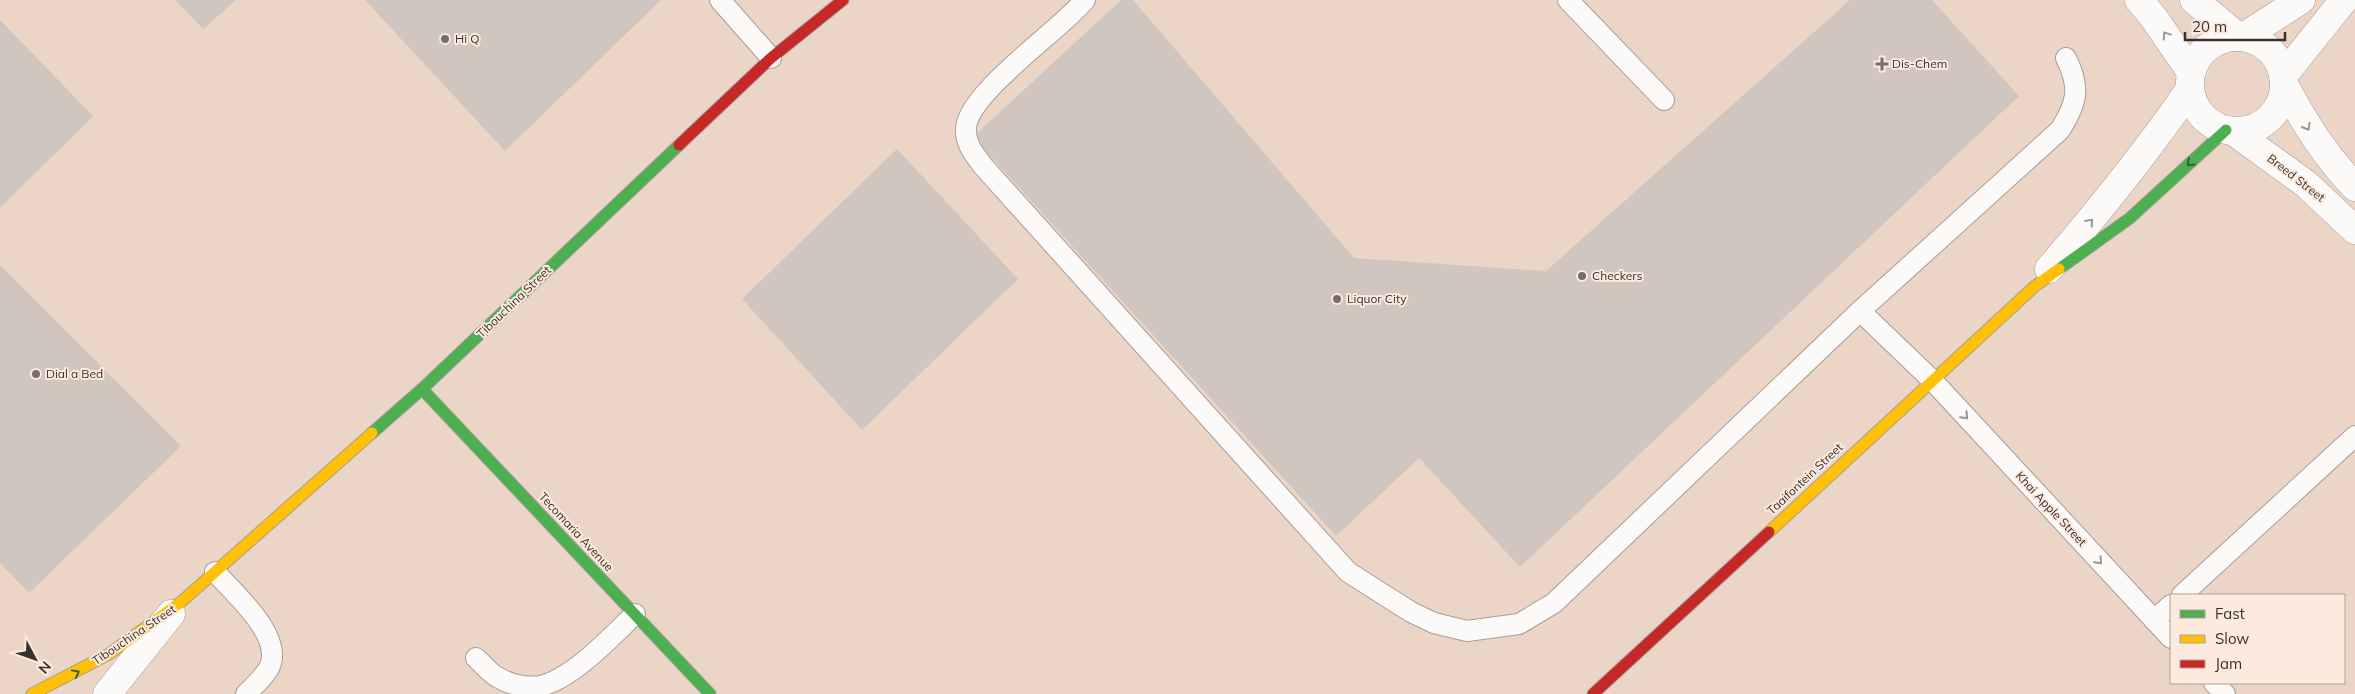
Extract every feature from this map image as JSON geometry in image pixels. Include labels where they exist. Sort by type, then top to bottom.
[{"type":"street","name":"Tibouchina Street","points":[[32,694],[109,654],[181,602],[422,390],[771,58],[843,0]]},
{"type":"street","points":[[2139,0],[2154,18],[2191,80],[2194,102],[2202,114],[2212,124],[2230,130],[2248,129],[2263,123],[2278,106],[2284,80],[2344,0]]},
{"type":"street","points":[[2194,0],[2240,37]]},
{"type":"street","points":[[2240,37],[2301,0]]},
{"type":"street","points":[[2035,286],[2110,199],[2154,141],[2191,80],[2198,58],[2208,46],[2222,39],[2240,37],[2255,40],[2274,54],[2280,64],[2284,80],[2313,136],[2332,163],[2355,187]]},
{"type":"street","name":"Breed Street","points":[[2230,130],[2306,184],[2355,230]]},
{"type":"street","name":"Taaifontein Street","points":[[1593,694],[2035,286],[2130,218],[2230,130]]},
{"type":"street","name":"Tecomaria Avenue","points":[[422,390],[710,694]]},
{"type":"street","name":"Tibouchina Street","points":[[107,694],[181,602]]},
{"type":"lane","points":[[720,0],[771,58]]},
{"type":"lane","points":[[1085,0],[1076,11],[1015,64],[970,112],[966,128],[969,148],[982,166],[1348,572],[1411,612],[1434,623],[1467,631],[1519,624],[1554,603],[1860,311],[2060,130],[2076,97],[2074,77],[2066,58]]},
{"type":"lane","points":[[1568,0],[1664,100]]},
{"type":"lane","name":"Khai Apple Street","points":[[1860,311],[1932,380],[2170,637]]},
{"type":"lane","points":[[2183,594],[2355,436]]},
{"type":"lane","points":[[215,572],[250,610],[262,626],[269,640],[270,667],[257,684],[246,694]]},
{"type":"lane","points":[[2154,620],[2170,606]]},
{"type":"lane","points":[[476,658],[498,678],[519,686],[542,686],[560,678],[583,660],[634,614]]},
{"type":"lane","points":[[2215,684],[2224,694]]},
{"type":"shaded area","points":[[0,0],[2355,0],[2355,694],[0,694]]},
{"type":"building","points":[[175,0],[236,0],[203,29]]},
{"type":"building","points":[[365,0],[661,0],[505,151]]},
{"type":"building","points":[[1121,0],[1133,0],[1354,258],[1546,271],[1850,0],[1932,0],[2019,96],[1520,567],[1419,458],[1336,536],[973,137]]},
{"type":"building","points":[[0,20],[93,116],[0,208]]},
{"type":"building","points":[[897,149],[1018,279],[862,430],[742,299]]},
{"type":"building","points":[[0,265],[181,446],[29,593],[0,563]]},
{"type":"traffic: fast","points":[[2059,269],[2130,218],[2226,130]]},
{"type":"traffic: fast","points":[[372,433],[422,389],[679,145]]},
{"type":"traffic: fast","points":[[422,389],[710,694]]},
{"type":"traffic: slow","points":[[1769,532],[2035,286],[2059,269]]},
{"type":"traffic: slow","points":[[32,694],[109,654],[181,602],[372,433]]},
{"type":"traffic: jam","points":[[679,145],[771,58],[843,0]]},
{"type":"traffic: jam","points":[[1593,694],[1769,532]]},
{"type":"place","name":"Hi Q","points":[[445,39]]},
{"type":"place","name":"Dis-Chem","points":[[1882,64]]},
{"type":"place","name":"Checkers","points":[[1582,276]]},
{"type":"place","name":"Liquor City","points":[[1337,299]]},
{"type":"place","name":"Dial a Bed","points":[[36,374]]}]
